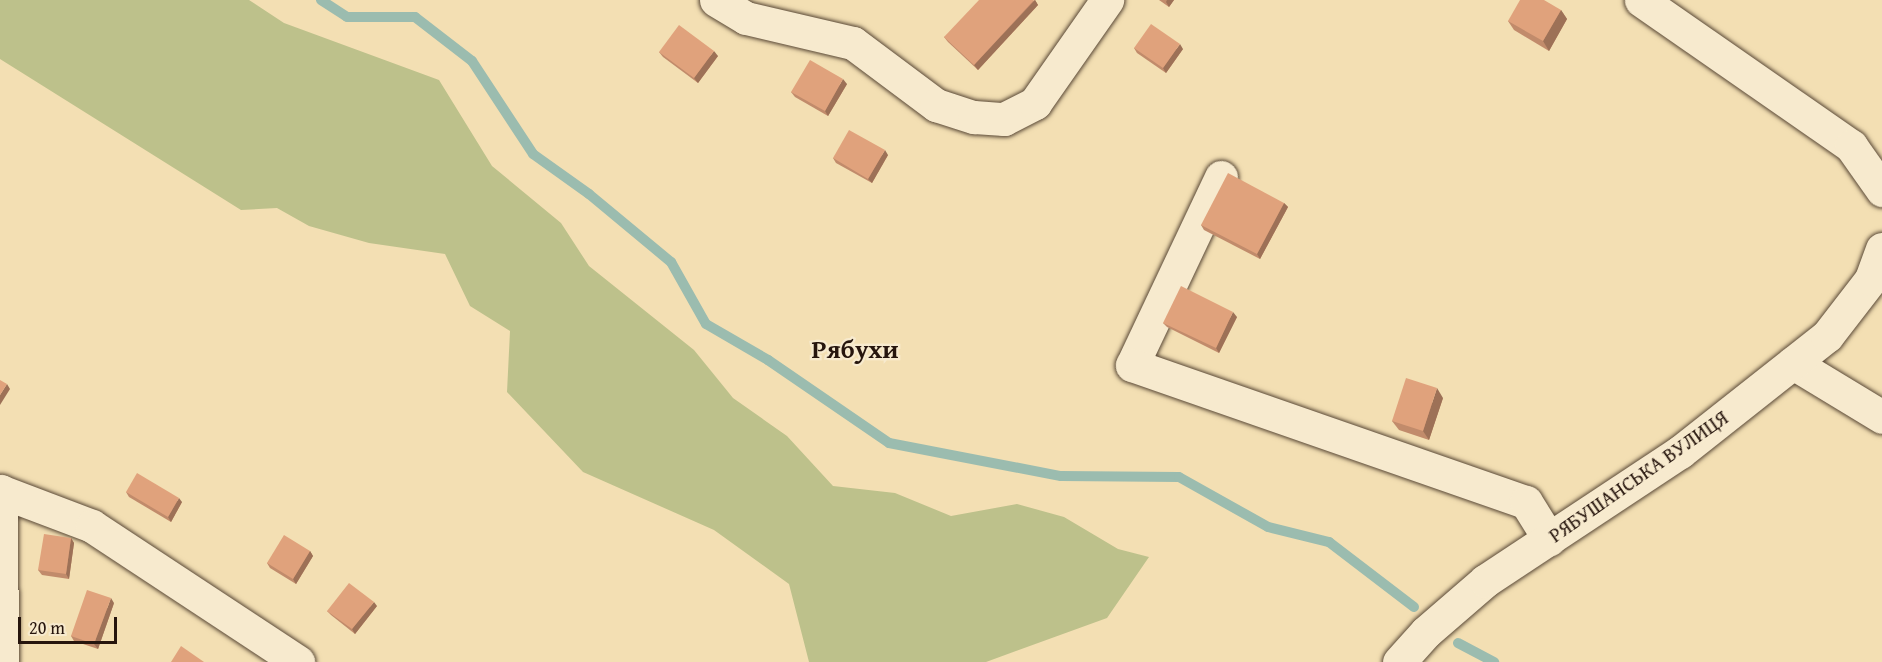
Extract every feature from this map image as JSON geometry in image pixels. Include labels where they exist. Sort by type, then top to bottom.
[{"type":"street","points":[[716,0],[746,18],[853,43],[936,105],[974,117],[1004,119],[1035,103],[1107,0]]},
{"type":"street","points":[[1641,0],[1851,146],[1882,190]]},
{"type":"street","points":[[1221,177],[1132,365],[1526,502],[1549,539]]},
{"type":"street","name":"РЯБУШАНСЬКА ВУЛИЦЯ","points":[[1399,662],[1426,632],[1485,582],[1680,452],[1827,336],[1871,279],[1882,249]]},
{"type":"street","points":[[1793,363],[1882,417]]},
{"type":"street","points":[[2,662],[1,491],[92,526],[298,662]]},
{"type":"green space","points":[[0,0],[249,0],[284,23],[439,80],[492,166],[561,223],[589,266],[694,350],[733,398],[787,436],[833,486],[895,493],[951,516],[1017,504],[1064,517],[1118,549],[1149,557],[1107,618],[986,662],[809,662],[789,584],[714,530],[583,472],[507,392],[510,331],[470,306],[445,254],[369,243],[309,226],[277,208],[241,210],[0,59]]},
{"type":"building","points":[[979,0],[1034,0],[974,65],[944,37]]},
{"type":"building","points":[[1520,0],[1544,0],[1561,10],[1543,41],[1508,21]]},
{"type":"building","points":[[1151,24],[1180,44],[1163,68],[1134,48]]},
{"type":"building","points":[[679,25],[714,51],[694,78],[659,52]]},
{"type":"building","points":[[810,60],[843,79],[825,111],[791,92]]},
{"type":"building","points":[[849,130],[885,150],[868,179],[833,158]]},
{"type":"building","points":[[1228,173],[1284,203],[1257,254],[1201,225]]},
{"type":"building","points":[[1181,286],[1233,312],[1216,348],[1163,323]]},
{"type":"building","points":[[1406,378],[1437,388],[1423,431],[1392,421]]},
{"type":"building","points":[[0,380],[7,384],[0,395]]},
{"type":"building","points":[[137,473],[179,498],[168,517],[126,492]]},
{"type":"building","points":[[44,534],[71,538],[66,574],[38,570]]},
{"type":"building","points":[[284,535],[310,551],[293,579],[267,563]]},
{"type":"building","points":[[349,583],[374,602],[352,629],[327,611]]},
{"type":"building","points":[[87,590],[111,598],[94,644],[71,636]]},
{"type":"building","points":[[181,646],[204,662],[171,662]]},
{"type":"waterway","points":[[321,0],[347,17],[415,17],[472,61],[533,154],[589,194],[671,262],[706,324],[768,360],[889,443],[1061,476],[1179,477],[1268,527],[1329,542],[1414,607]]},
{"type":"waterway","points":[[1458,643],[1494,662]]},
{"type":"district","name":"Рябухи","points":[[855,349]]}]
